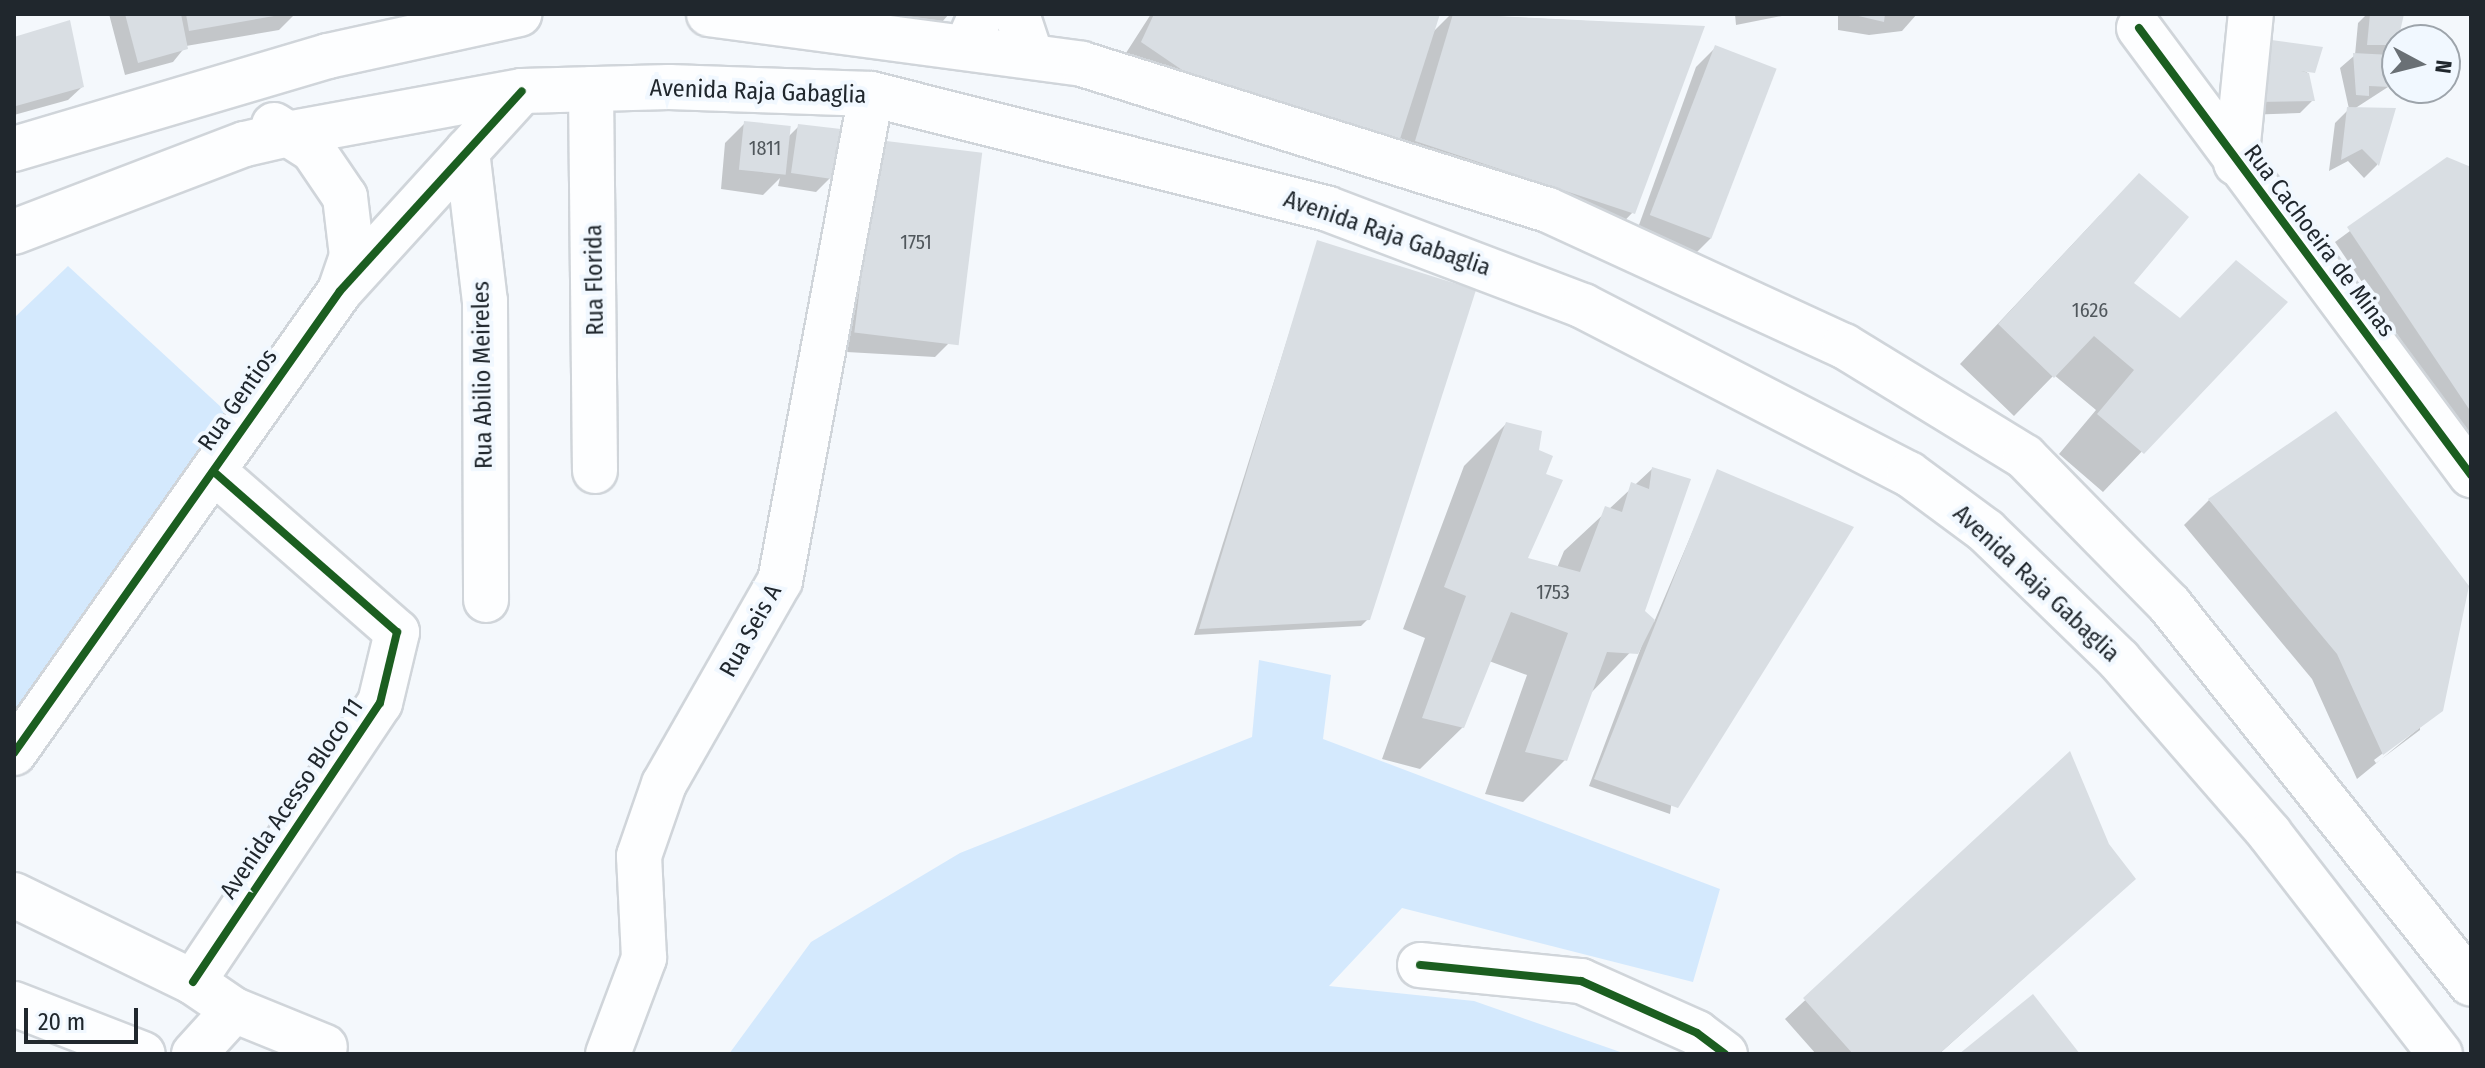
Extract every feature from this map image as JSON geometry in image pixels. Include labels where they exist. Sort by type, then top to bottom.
[{"type":"main road","points":[[14,149],[198,92],[464,21],[519,14]]},
{"type":"main road","points":[[709,14],[974,30],[1031,56],[1096,68],[1548,210],[1844,346],[2025,457],[2169,604],[2471,984]]},
{"type":"main road","points":[[1017,14],[1031,56]]},
{"type":"main road","points":[[2236,163],[2251,14]]},
{"type":"main road","name":"Rua Cachoeira de Minas","points":[[2139,28],[2236,163],[2471,475]]},
{"type":"main road","name":"Avenida Raja Gabaglia","points":[[14,232],[293,133],[522,91],[591,89],[871,94],[1328,209],[1583,306],[1909,474],[1986,531],[2119,660],[2270,834],[2440,1054]]},
{"type":"main road","name":"Rua Florida","points":[[591,89],[595,471]]},
{"type":"main road","name":"Rua Gentios","points":[[14,753],[340,291],[522,91]]},
{"type":"main road","points":[[198,92],[293,133],[345,197],[352,256],[340,291]]},
{"type":"main road","name":"Rua Seis A","points":[[608,1054],[644,958],[639,856],[664,784],[780,581],[871,94]]},
{"type":"main road","name":"Rua Abilio Meireles","points":[[467,151],[485,301],[486,600]]},
{"type":"main road","name":"Avenida Acesso Bloco 11","points":[[193,982],[380,703],[397,632],[213,471]]},
{"type":"main road","points":[[14,895],[193,982],[234,1010],[325,1047]]},
{"type":"main road","points":[[1420,965],[1581,981],[1697,1033],[1725,1054]]},
{"type":"main road","points":[[14,1004],[143,1054]]},
{"type":"main road","points":[[194,1054],[234,1010]]},
{"type":"shaded area","points":[[68,266],[247,431],[14,730],[14,318]]},
{"type":"shaded area","points":[[1259,660],[1331,675],[1323,739],[1720,889],[1693,982],[1402,908],[1329,986],[1474,1001],[1626,1054],[729,1054],[811,942],[960,853],[1252,737]]},
{"type":"building","points":[[125,14],[181,14],[188,49],[138,63]]},
{"type":"building","points":[[186,14],[274,14],[274,16],[189,31]]},
{"type":"building","points":[[1154,14],[1440,14],[1399,142],[1188,74],[1141,42]]},
{"type":"building","points":[[1453,14],[1705,26],[1635,214],[1415,141]]},
{"type":"building","points":[[1850,14],[1885,14],[1884,22]]},
{"type":"building","points":[[2370,14],[2404,14],[2402,24],[2381,24],[2381,45],[2367,45]]},
{"type":"building","points":[[70,20],[84,87],[16,106],[14,37]]},
{"type":"building","points":[[2264,39],[2323,47],[2315,73],[2301,71],[2309,73],[2315,101],[2256,102]]},
{"type":"building","points":[[1715,45],[1777,69],[1711,239],[1650,215]]},
{"type":"building","points":[[2353,53],[2381,54],[2381,87],[2369,86],[2369,96],[2356,95]]},
{"type":"building","points":[[2347,107],[2396,108],[2379,166],[2362,149],[2341,160]]},
{"type":"building","points":[[744,121],[791,126],[786,175],[739,170]]},
{"type":"building","points":[[798,124],[858,131],[855,153],[836,149],[832,179],[791,173]]},
{"type":"building","points":[[878,140],[982,153],[959,345],[854,333]]},
{"type":"building","points":[[2447,157],[2471,167],[2471,412],[2347,227]]},
{"type":"building","points":[[2139,173],[2189,217],[2134,283],[2180,318],[2236,260],[2288,302],[2144,454],[2097,414],[2134,370],[2094,336],[2054,378],[1998,324]]},
{"type":"building","points":[[1317,240],[1476,290],[1370,620],[1199,629]]},
{"type":"building","points":[[2336,411],[2469,586],[2443,711],[2383,755],[2337,654],[2208,499]]},
{"type":"building","points":[[1506,422],[1542,431],[1539,450],[1553,456],[1546,474],[1563,480],[1528,558],[1580,572],[1605,506],[1622,512],[1631,482],[1649,489],[1652,467],[1691,479],[1645,611],[1655,620],[1638,654],[1607,652],[1567,761],[1525,752],[1568,633],[1511,612],[1464,728],[1422,718],[1466,596],[1444,587]]},
{"type":"building","points":[[1717,469],[1854,527],[1678,808],[1594,779]]},
{"type":"building","points":[[2070,751],[2109,844],[2136,879],[1939,1054],[1853,1054],[1803,998]]},
{"type":"building","points":[[2033,994],[2080,1054],[1959,1054]]},
{"type":"cycle path","points":[[2139,28],[2471,475]]},
{"type":"cycle path","points":[[14,753],[340,291],[522,91]]},
{"type":"cycle path","points":[[193,982],[380,703],[397,632],[213,471]]},
{"type":"cycle path","points":[[1420,965],[1581,981],[1697,1033],[1725,1054]]}]
